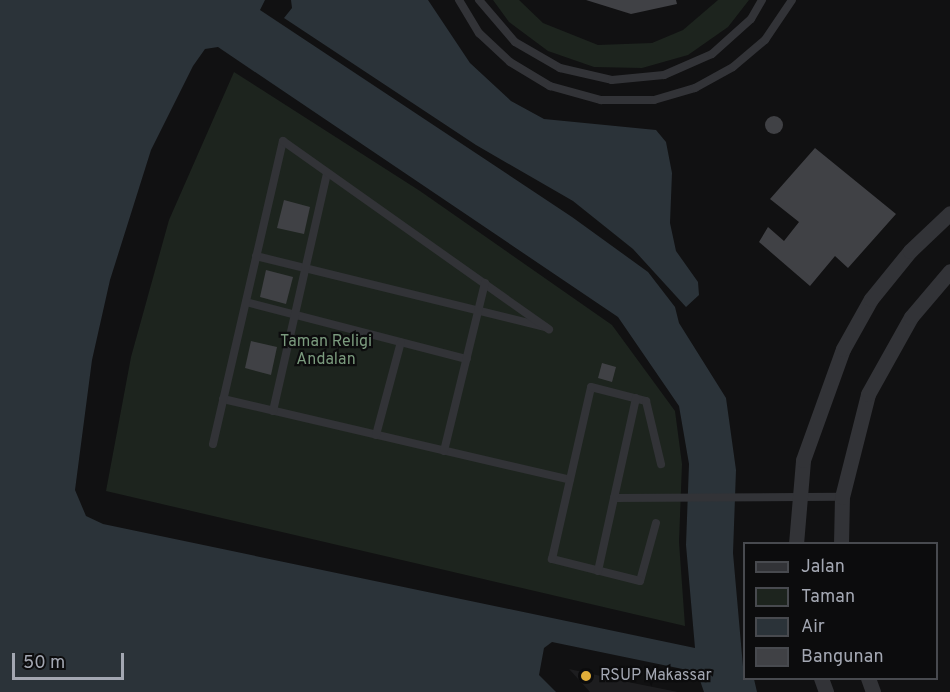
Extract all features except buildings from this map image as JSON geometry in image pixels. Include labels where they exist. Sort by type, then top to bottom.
[{"type":"street","points":[[796,542],[797,497],[814,419],[843,349],[871,299],[910,251],[950,213]]},
{"type":"street","points":[[841,542],[842,497],[852,447],[877,375],[911,317],[950,271]]},
{"type":"lane","points":[[459,0],[479,33],[510,62],[550,86],[601,100],[654,100],[695,88],[733,68],[765,39],[792,0]]},
{"type":"lane","points":[[479,0],[515,42],[561,68],[612,80],[664,75],[712,54],[751,19],[762,0]]},
{"type":"lane","points":[[213,444],[256,256],[283,141],[549,328],[256,256]]},
{"type":"lane","points":[[273,411],[327,173]]},
{"type":"lane","points":[[444,451],[485,284]]},
{"type":"lane","points":[[246,302],[466,358]]},
{"type":"lane","points":[[376,435],[401,342]]},
{"type":"lane","points":[[656,524],[640,581],[552,560],[591,387],[646,400],[661,464]]},
{"type":"lane","points":[[598,571],[636,398]]},
{"type":"lane","points":[[223,399],[570,480]]},
{"type":"lane","points":[[614,498],[842,497]]},
{"type":"shaded area","name":"RSUP Makassar","points":[[569,669],[628,682],[678,692],[590,692]]},
{"type":"green space","points":[[493,0],[519,0],[543,23],[598,45],[652,43],[683,30],[718,0],[749,0],[728,27],[688,55],[642,68],[594,67],[548,51],[509,22]]},
{"type":"green space","name":"Taman Religi Andalan","points":[[234,72],[420,191],[612,325],[675,411],[682,464],[679,542],[685,626],[106,491],[131,357],[169,220]]},
{"type":"water","points":[[0,0],[265,0],[260,10],[572,217],[648,272],[675,307],[679,323],[726,398],[736,470],[733,553],[743,680],[754,680],[757,692],[704,692],[697,672],[552,642],[544,648],[539,675],[556,692],[0,692]],"holes":[[[218,47],[618,317],[679,406],[689,464],[686,545],[695,648],[103,524],[86,516],[75,490],[92,360],[110,280],[151,150],[193,66],[205,49]]]},
{"type":"water","points":[[291,0],[428,0],[470,63],[511,101],[544,119],[656,130],[666,142],[672,173],[670,223],[676,251],[698,282],[699,295],[686,307],[633,249],[573,201],[476,145],[284,18],[292,8]]},
{"type":"place","name":"RSUP Makassar","points":[[586,676]]}]
